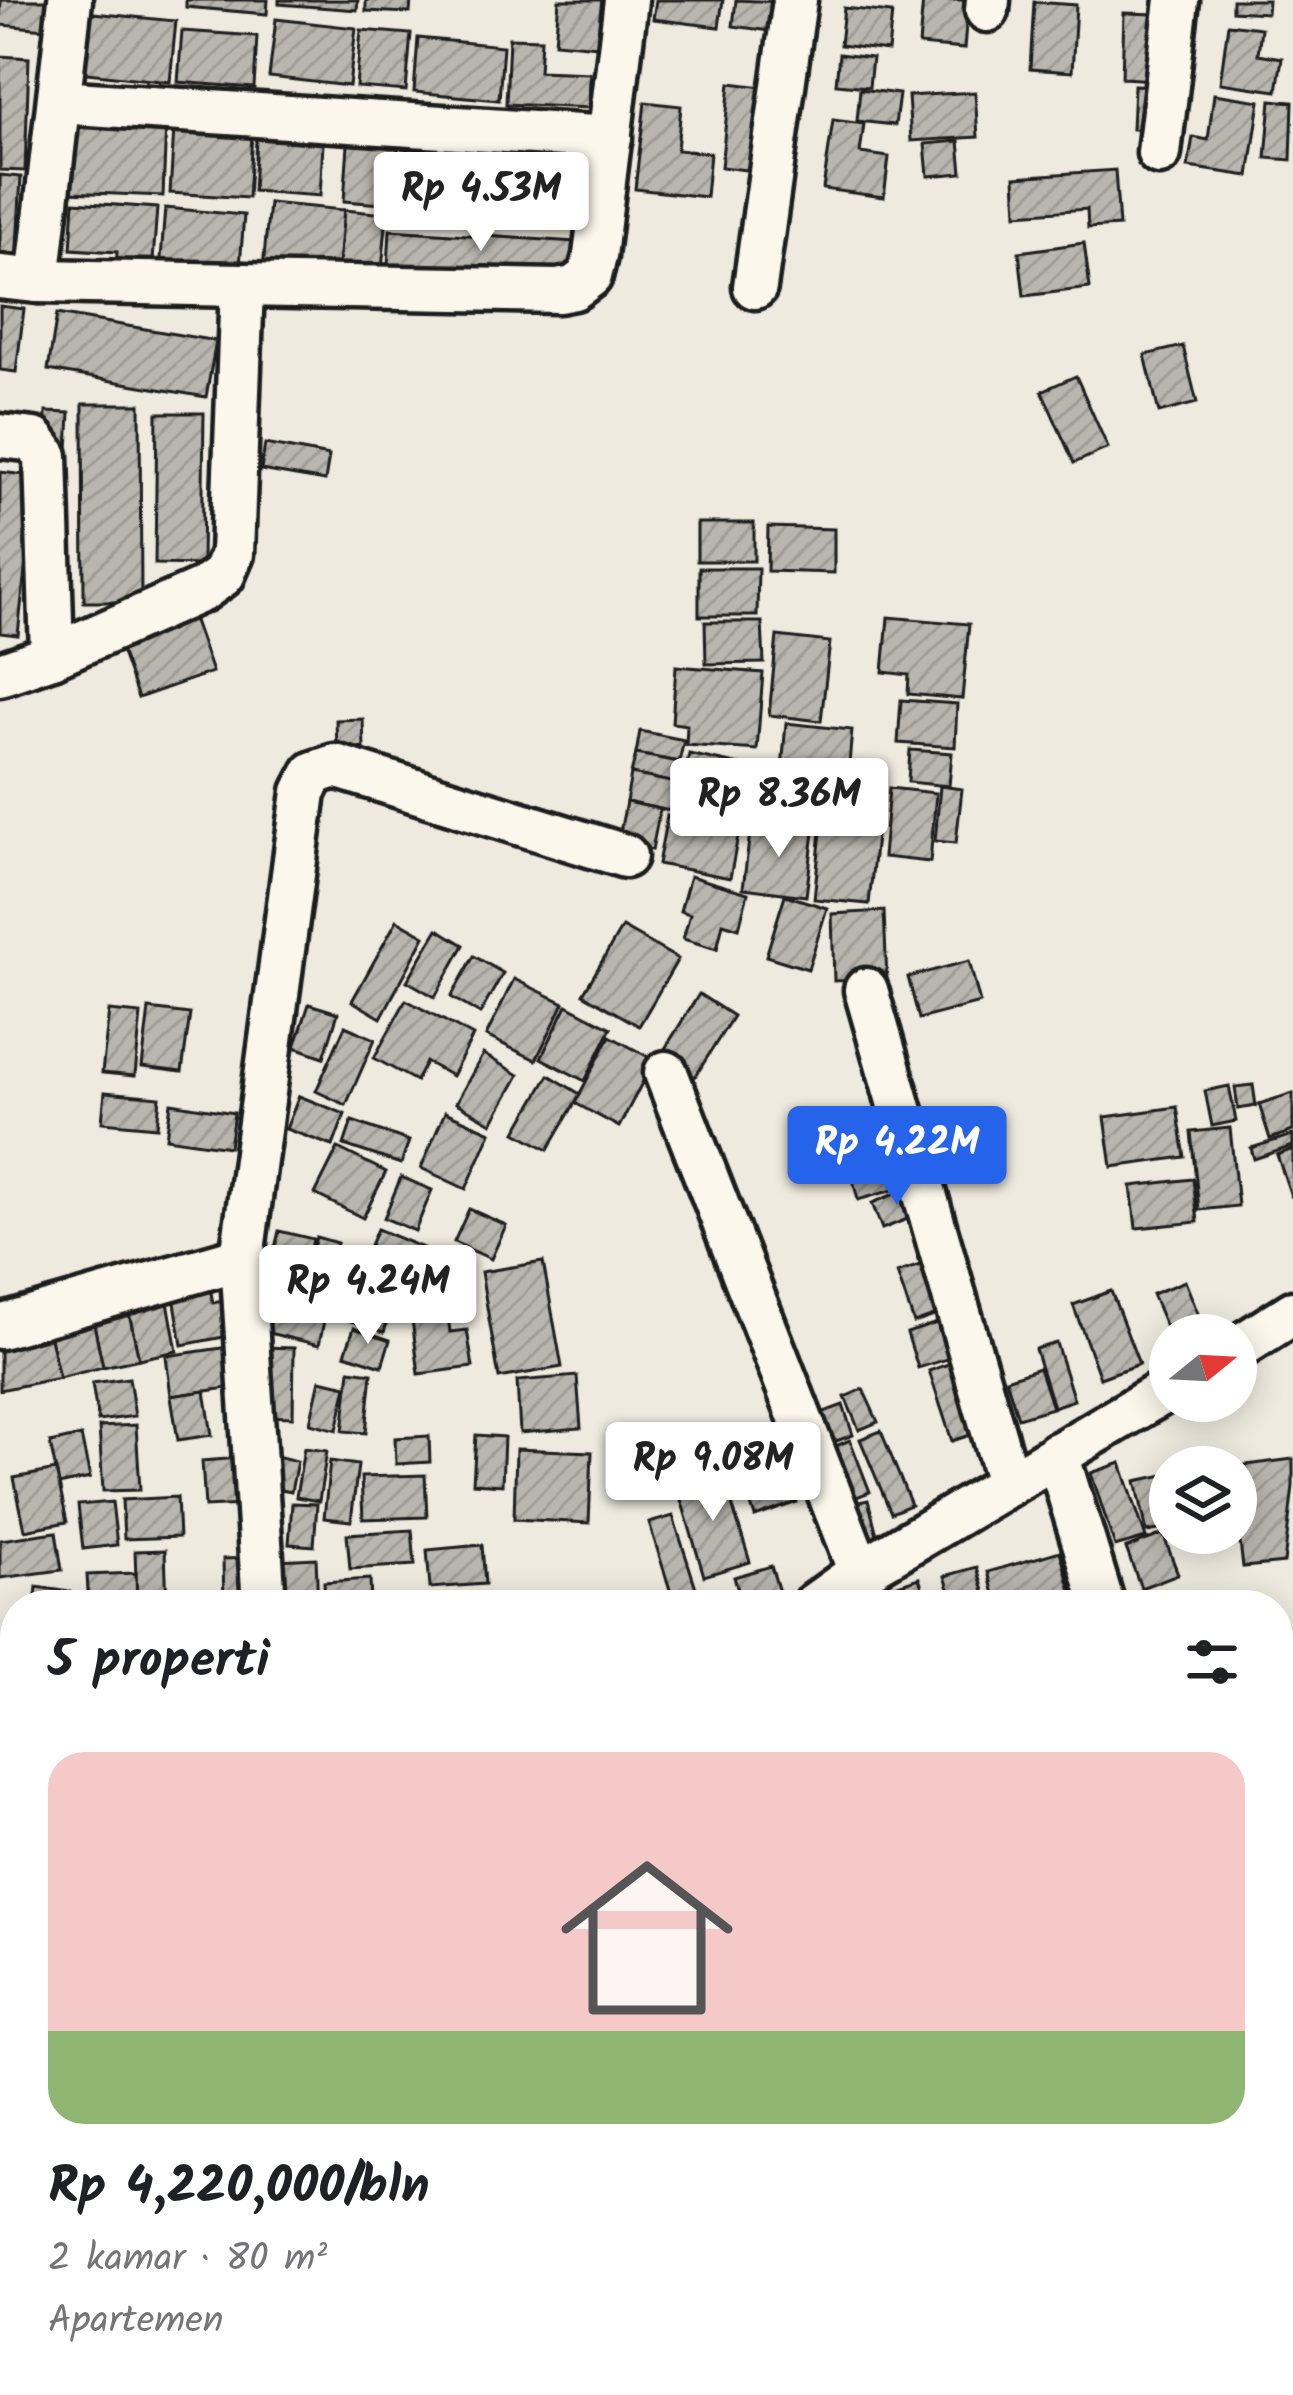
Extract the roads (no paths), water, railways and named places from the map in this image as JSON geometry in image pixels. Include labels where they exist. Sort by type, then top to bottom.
[{"type":"street","points":[[70,0],[58,102],[19,279],[558,291],[574,288],[590,276],[595,256],[626,0]]},
{"type":"street","points":[[755,287],[794,0]]},
{"type":"street","points":[[1159,153],[1177,0]]},
{"type":"street","points":[[58,102],[610,138]]},
{"type":"street","points":[[0,674],[202,590],[223,575],[232,554],[242,285]]},
{"type":"street","points":[[0,436],[34,440],[46,456],[52,656]]},
{"type":"street","points":[[263,1590],[242,1258],[304,792],[314,773],[335,766],[625,856]]},
{"type":"street","points":[[866,990],[1008,1483]]},
{"type":"street","points":[[667,1073],[860,1572]]},
{"type":"street","points":[[0,1327],[242,1258]]},
{"type":"street","points":[[1257,1335],[1293,1313]]},
{"type":"street","points":[[835,1590],[1149,1400]]},
{"type":"street","points":[[1058,1454],[1098,1590]]}]
